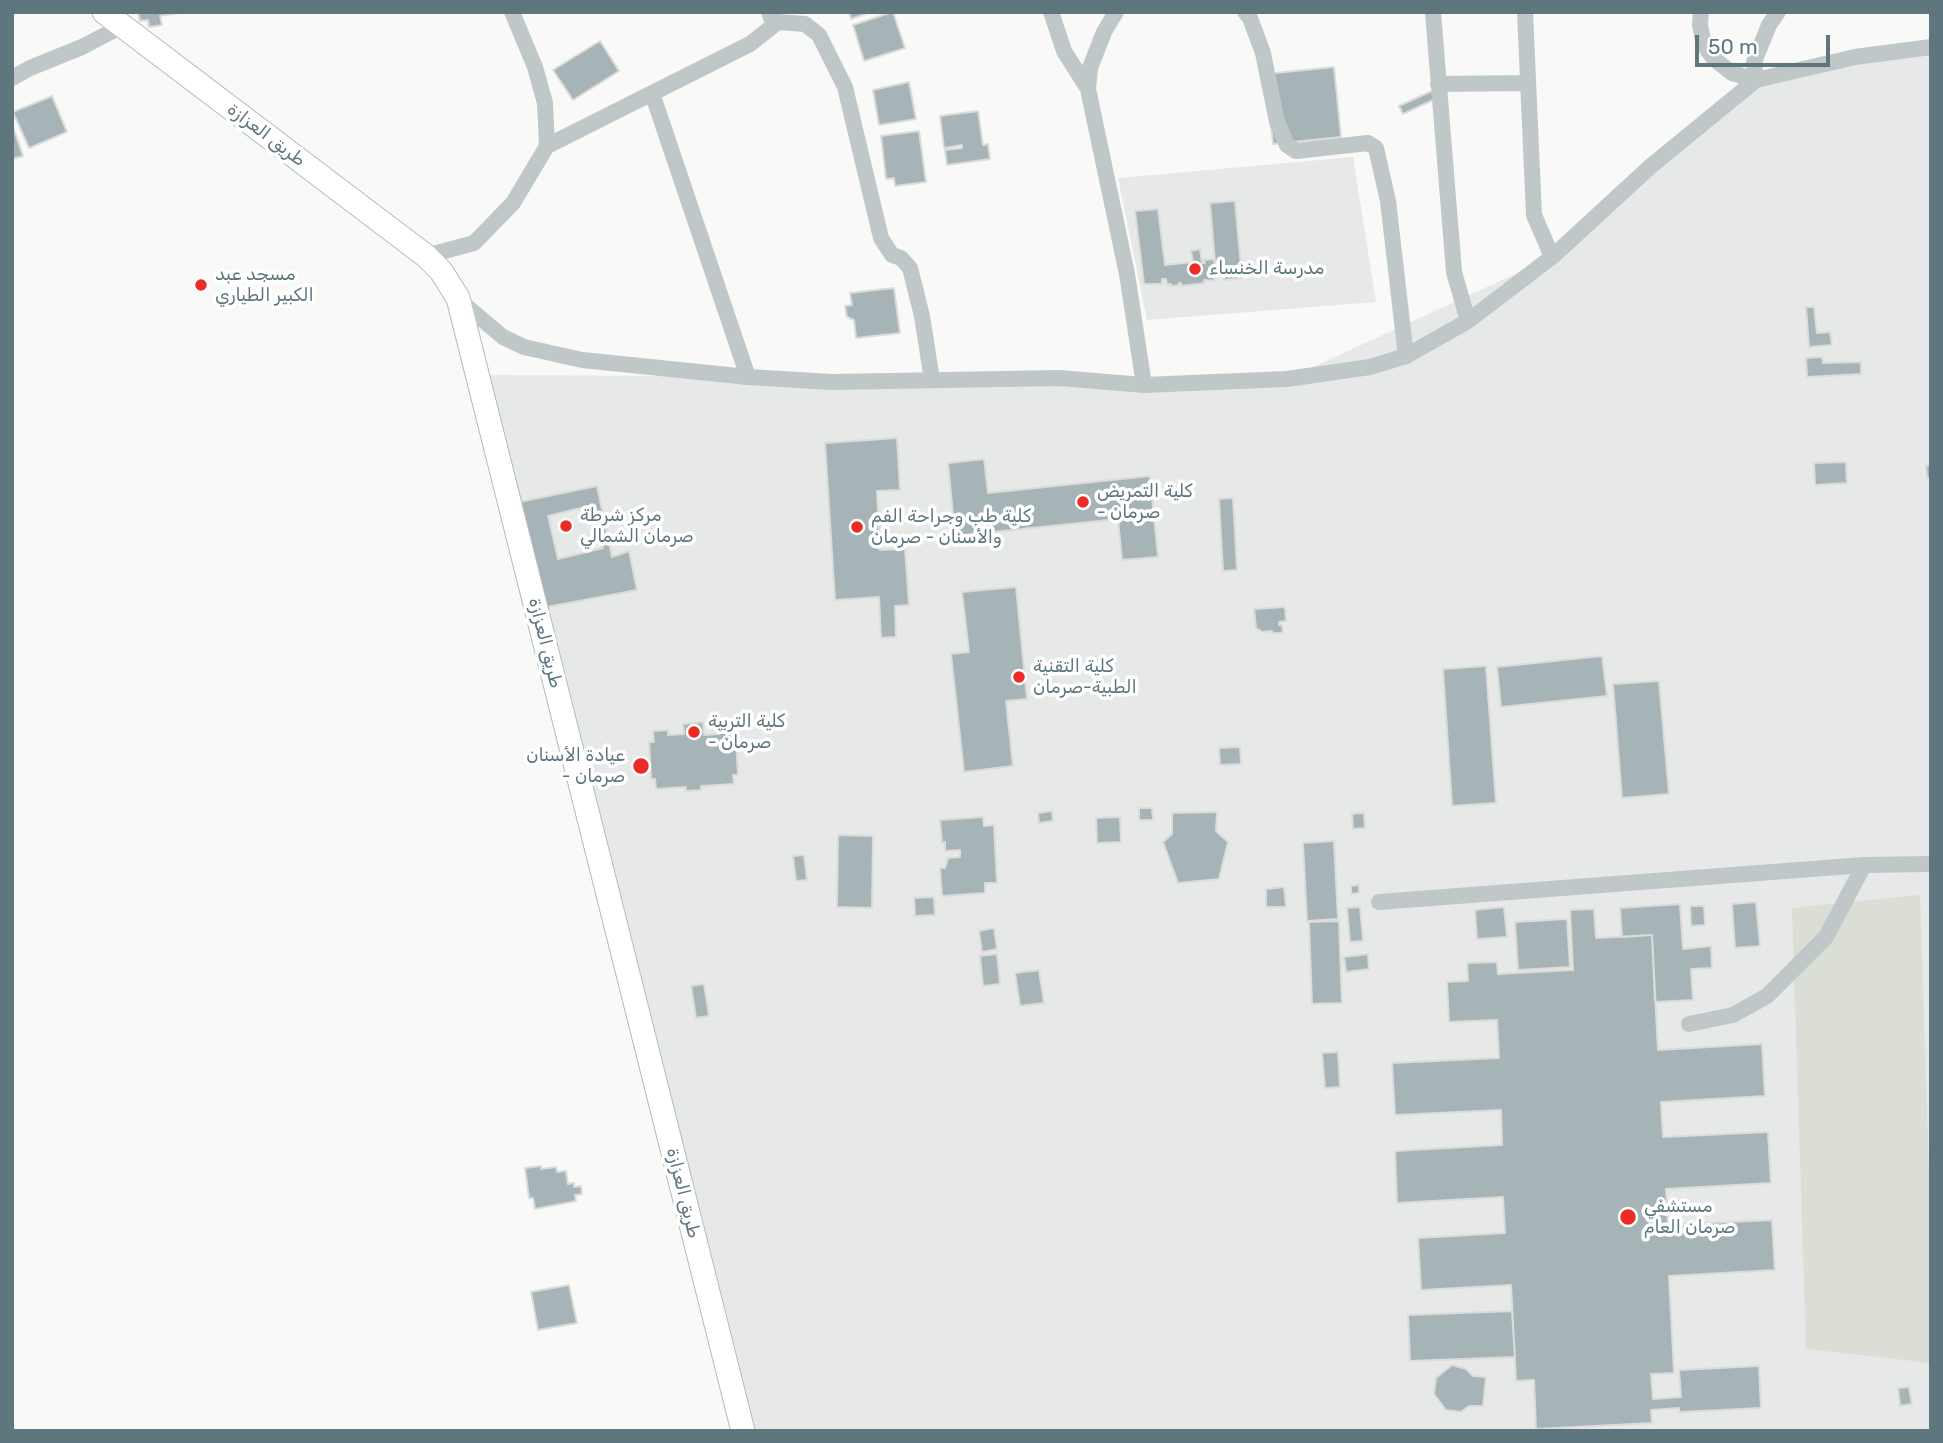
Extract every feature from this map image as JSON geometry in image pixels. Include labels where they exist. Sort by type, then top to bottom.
[{"type":"street","points":[[512,12],[535,67],[545,103],[547,146]]},
{"type":"street","points":[[1051,12],[1064,51],[1088,89]]},
{"type":"street","points":[[1116,12],[1104,32],[1090,68],[1088,89],[1127,274],[1144,385]]},
{"type":"street","points":[[1245,12],[1250,18],[1263,53],[1278,122],[1287,145],[1296,151],[1368,143],[1376,148],[1388,201],[1406,356]]},
{"type":"street","points":[[1433,12],[1454,272],[1468,321]]},
{"type":"street","points":[[1525,12],[1534,215],[1552,257]]},
{"type":"street","points":[[1701,12],[1700,25],[1704,45],[1714,59],[1732,73],[1756,80]]},
{"type":"street","points":[[1756,80],[1754,62],[1769,25],[1778,12]]},
{"type":"street","points":[[426,256],[474,243],[513,203],[547,146],[750,44],[774,17],[805,24],[819,35],[845,88],[881,238],[892,255],[901,258],[910,268],[922,316],[932,380]]},
{"type":"street","points":[[12,78],[82,47],[113,19]]},
{"type":"street","name":"طريق العزازة","points":[[113,19],[426,256],[441,271],[458,298],[743,1431]]},
{"type":"street","points":[[458,298],[503,337],[524,347],[582,360],[748,377],[832,382],[1059,378],[1144,385],[1287,379],[1370,367],[1406,356],[1468,321],[1552,257],[1651,166],[1756,80],[1855,57],[1930,47]]},
{"type":"street","points":[[1438,84],[1527,83]]},
{"type":"street","points":[[652,93],[748,377]]},
{"type":"street","points":[[1379,902],[1864,865],[1931,864]]},
{"type":"street","points":[[1689,1024],[1734,1015],[1766,996],[1826,937],[1864,865]]},
{"type":"shaded area","points":[[1928,48],[1931,62],[1931,1431],[743,1431],[477,375],[1287,379],[1552,257],[1756,80]]},
{"type":"shaded area","points":[[1353,157],[1376,302],[1147,320],[1118,178]]},
{"type":"shaded area","points":[[1920,895],[1931,1233],[1931,1363],[1806,1349],[1792,908]]},
{"type":"building","points":[[138,12],[178,13],[160,16],[162,25],[149,27],[148,20],[140,21]]},
{"type":"building","points":[[849,12],[871,12],[851,19]]},
{"type":"building","points":[[893,12],[905,48],[864,61],[853,25]]},
{"type":"building","points":[[600,41],[619,71],[573,100],[553,70]]},
{"type":"building","points":[[1334,67],[1341,137],[1273,144],[1266,74]]},
{"type":"building","points":[[909,82],[916,119],[879,125],[873,90]]},
{"type":"building","points":[[1432,91],[1435,99],[1403,114],[1399,106]]},
{"type":"building","points":[[52,96],[67,132],[29,148],[13,112]]},
{"type":"building","points":[[978,111],[983,145],[988,144],[990,159],[947,165],[945,150],[962,148],[962,145],[944,148],[940,116]]},
{"type":"building","points":[[12,124],[23,156],[12,159]]},
{"type":"building","points":[[919,131],[926,182],[895,186],[894,178],[886,179],[881,136]]},
{"type":"building","points":[[1235,201],[1242,278],[1224,280],[1222,262],[1215,262],[1210,203]]},
{"type":"building","points":[[1158,209],[1165,265],[1193,262],[1191,251],[1200,249],[1202,263],[1205,263],[1204,260],[1214,259],[1214,281],[1204,280],[1204,283],[1182,286],[1179,283],[1171,286],[1166,279],[1162,279],[1162,284],[1144,284],[1135,211]]},
{"type":"building","points":[[894,288],[900,333],[856,338],[854,320],[847,317],[845,306],[852,305],[850,293]]},
{"type":"building","points":[[1806,307],[1814,307],[1817,333],[1830,332],[1832,345],[1809,347]]},
{"type":"building","points":[[1822,357],[1823,363],[1861,362],[1861,374],[1807,377],[1806,358]]},
{"type":"building","points":[[897,438],[900,490],[877,491],[880,550],[905,549],[909,605],[895,606],[896,637],[881,638],[879,597],[835,600],[825,443]]},
{"type":"building","points":[[984,459],[988,493],[1150,476],[1158,557],[1122,560],[1118,519],[955,536],[948,463]]},
{"type":"building","points":[[1846,462],[1847,483],[1815,485],[1814,463]]},
{"type":"building","points":[[1931,465],[1931,477],[1927,478],[1926,466]]},
{"type":"building","name":"مركز شرطة صرمان الشمالي","points":[[597,486],[612,557],[629,551],[637,590],[547,607],[519,502]]},
{"type":"building","points":[[1233,498],[1237,570],[1223,571],[1219,499]]},
{"type":"building","points":[[593,505],[603,548],[558,559],[548,516]]},
{"type":"building","points":[[1016,587],[1027,699],[1006,701],[1013,766],[964,772],[951,654],[969,652],[962,592]]},
{"type":"building","points":[[1285,607],[1286,621],[1279,622],[1283,633],[1263,632],[1256,628],[1254,609]]},
{"type":"building","points":[[1602,656],[1607,696],[1501,707],[1497,667]]},
{"type":"building","points":[[1486,666],[1496,803],[1452,806],[1443,669]]},
{"type":"building","points":[[1659,681],[1669,794],[1622,798],[1613,684]]},
{"type":"building","points":[[703,722],[704,735],[719,734],[718,727],[730,727],[731,742],[736,741],[738,775],[733,775],[734,784],[701,786],[701,790],[686,791],[686,787],[656,789],[655,779],[651,779],[649,742],[654,742],[653,731],[668,730],[668,735],[684,734],[683,724]]},
{"type":"building","points":[[1240,747],[1241,764],[1220,765],[1219,748]]},
{"type":"building","points":[[1139,808],[1152,808],[1153,820],[1139,820]]},
{"type":"building","points":[[1052,811],[1053,821],[1039,823],[1038,813]]},
{"type":"building","points":[[1217,812],[1216,831],[1228,842],[1219,879],[1178,883],[1163,842],[1172,834],[1172,813]]},
{"type":"building","points":[[1364,813],[1365,828],[1353,829],[1352,814]]},
{"type":"building","points":[[983,817],[984,826],[994,825],[997,883],[985,883],[985,893],[942,896],[940,868],[945,868],[948,858],[960,857],[960,850],[945,851],[940,820]]},
{"type":"building","points":[[1120,817],[1121,842],[1097,843],[1096,818]]},
{"type":"building","points":[[838,835],[873,836],[872,908],[837,907]]},
{"type":"building","points":[[1334,841],[1338,919],[1307,921],[1303,843]]},
{"type":"building","points":[[804,855],[807,880],[796,881],[793,856]]},
{"type":"building","points":[[1359,885],[1359,893],[1351,894],[1351,886]]},
{"type":"building","points":[[1284,887],[1286,907],[1266,907],[1266,889]]},
{"type":"building","points":[[934,897],[935,915],[915,916],[914,898]]},
{"type":"building","points":[[1756,902],[1760,946],[1735,948],[1732,904]]},
{"type":"building","points":[[1680,904],[1683,949],[1711,946],[1712,968],[1691,969],[1693,1000],[1655,1002],[1652,935],[1622,937],[1620,908]]},
{"type":"building","points":[[1690,906],[1704,906],[1705,925],[1691,926]]},
{"type":"building","points":[[1360,907],[1363,941],[1350,942],[1347,908]]},
{"type":"building","points":[[1504,907],[1507,937],[1477,939],[1475,910]]},
{"type":"building","points":[[1594,909],[1596,938],[1652,935],[1658,1050],[1762,1044],[1765,1096],[1661,1102],[1663,1137],[1768,1132],[1771,1183],[1666,1189],[1668,1225],[1772,1220],[1775,1270],[1669,1276],[1674,1373],[1651,1374],[1653,1399],[1681,1397],[1679,1370],[1759,1366],[1761,1408],[1679,1412],[1679,1408],[1651,1410],[1652,1423],[1536,1429],[1534,1380],[1516,1381],[1511,1285],[1421,1290],[1418,1238],[1505,1233],[1503,1197],[1397,1203],[1395,1151],[1502,1145],[1501,1110],[1395,1115],[1392,1063],[1499,1058],[1497,1020],[1449,1022],[1447,982],[1468,981],[1467,963],[1497,962],[1498,974],[1573,970],[1570,910]]},
{"type":"building","points":[[1567,919],[1570,967],[1518,970],[1515,922]]},
{"type":"building","points":[[1339,921],[1342,1003],[1312,1004],[1309,922]]},
{"type":"building","points":[[994,928],[997,949],[982,952],[979,931]]},
{"type":"building","points":[[997,954],[1000,984],[983,986],[980,956]]},
{"type":"building","points":[[1368,954],[1369,969],[1346,972],[1344,957]]},
{"type":"building","points":[[1039,970],[1044,1003],[1020,1006],[1015,973]]},
{"type":"building","points":[[704,984],[709,1016],[696,1018],[691,986]]},
{"type":"building","points":[[1338,1052],[1340,1087],[1325,1088],[1322,1053]]},
{"type":"building","points":[[541,1166],[541,1169],[556,1167],[557,1172],[566,1171],[568,1184],[581,1186],[582,1194],[575,1195],[576,1201],[535,1209],[533,1198],[529,1198],[525,1168]]},
{"type":"building","points":[[569,1285],[577,1323],[538,1330],[531,1292]]},
{"type":"building","points":[[1512,1311],[1515,1357],[1410,1361],[1408,1315]]},
{"type":"building","points":[[1452,1365],[1466,1369],[1473,1376],[1486,1377],[1483,1406],[1469,1406],[1461,1412],[1446,1410],[1434,1394],[1436,1378]]},
{"type":"building","points":[[1909,1387],[1912,1404],[1900,1406],[1898,1388]]},
{"type":"place","name":"مدرسة الخنساء","points":[[1195,269]]},
{"type":"place","name":"مسجد عبد الكبير الطياري","points":[[201,285]]},
{"type":"place","name":"كلية التمريض - صرمان","points":[[1083,502]]},
{"type":"place","name":"مركز شرطة صرمان الشمالي","points":[[566,526]]},
{"type":"place","name":"كلية طب وجراحة الفم والأسنان - صرمان","points":[[857,527]]},
{"type":"place","name":"كلية التقنية الطبية-صرمان","points":[[1019,677]]},
{"type":"place","name":"كلية التربية - صرمان","points":[[694,732]]},
{"type":"place","name":"عيادة الأسنان - صرمان","points":[[641,766]]},
{"type":"place","name":"مستشفي صرمان العام","points":[[1628,1217]]}]
